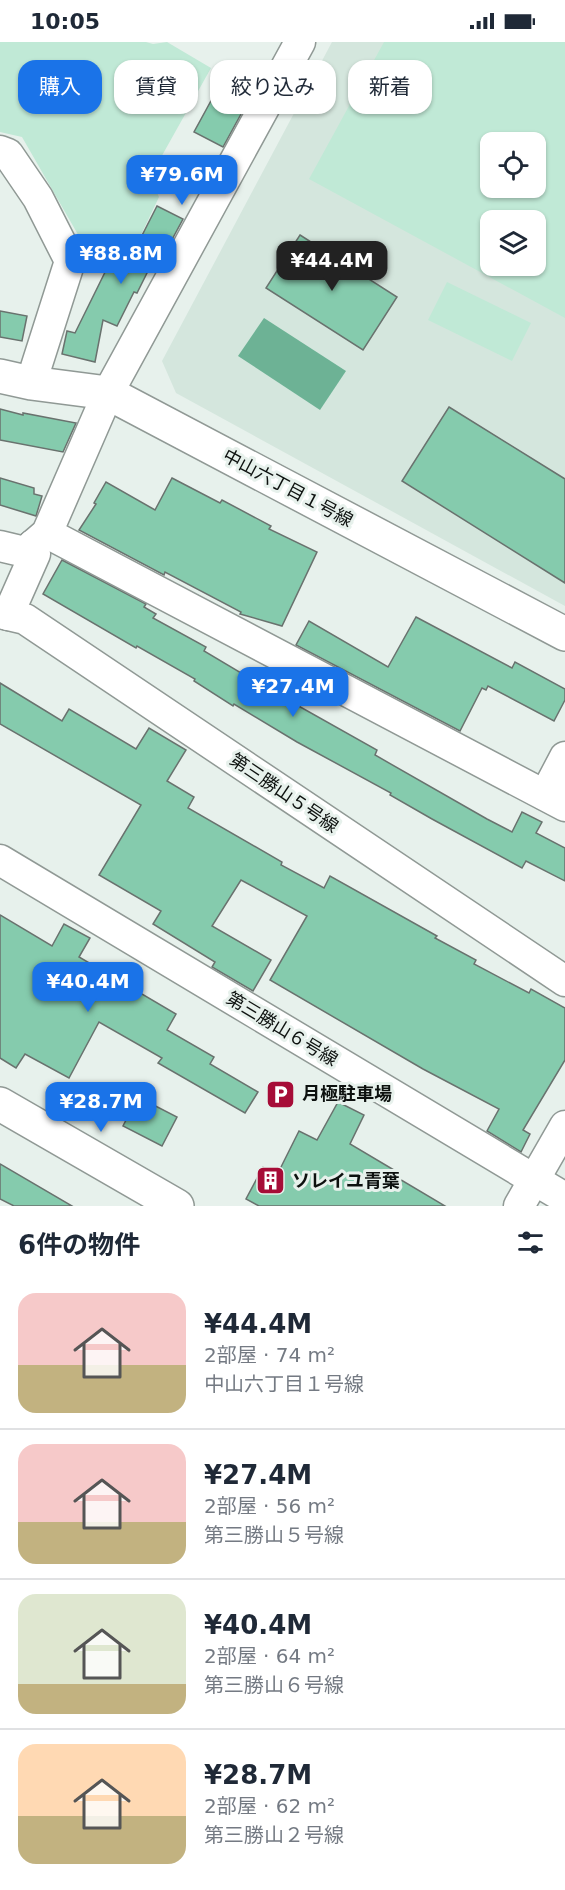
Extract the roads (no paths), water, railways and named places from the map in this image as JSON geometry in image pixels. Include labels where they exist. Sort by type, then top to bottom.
[{"type":"street","points":[[4,614],[35,554],[108,393],[300,42]]},
{"type":"street","points":[[0,151],[8,154],[38,198],[70,261],[16,379]]},
{"type":"street","name":"中山六丁目１号線","points":[[16,379],[108,393],[565,634]]},
{"type":"street","points":[[0,546],[25,552],[40,539]]},
{"type":"street","points":[[40,539],[555,801],[565,757]]},
{"type":"street","name":"第三勝山５号線","points":[[4,614],[26,619],[565,981]]},
{"type":"street","name":"第三勝山６号線","points":[[0,860],[565,1198]]},
{"type":"street","points":[[0,1104],[177,1206]]},
{"type":"street","points":[[519,1206],[565,1126]]},
{"type":"place","name":"月極駐車場","points":[[281,1094]]},
{"type":"place","name":"ソレイユ青葉","points":[[271,1181]]}]
